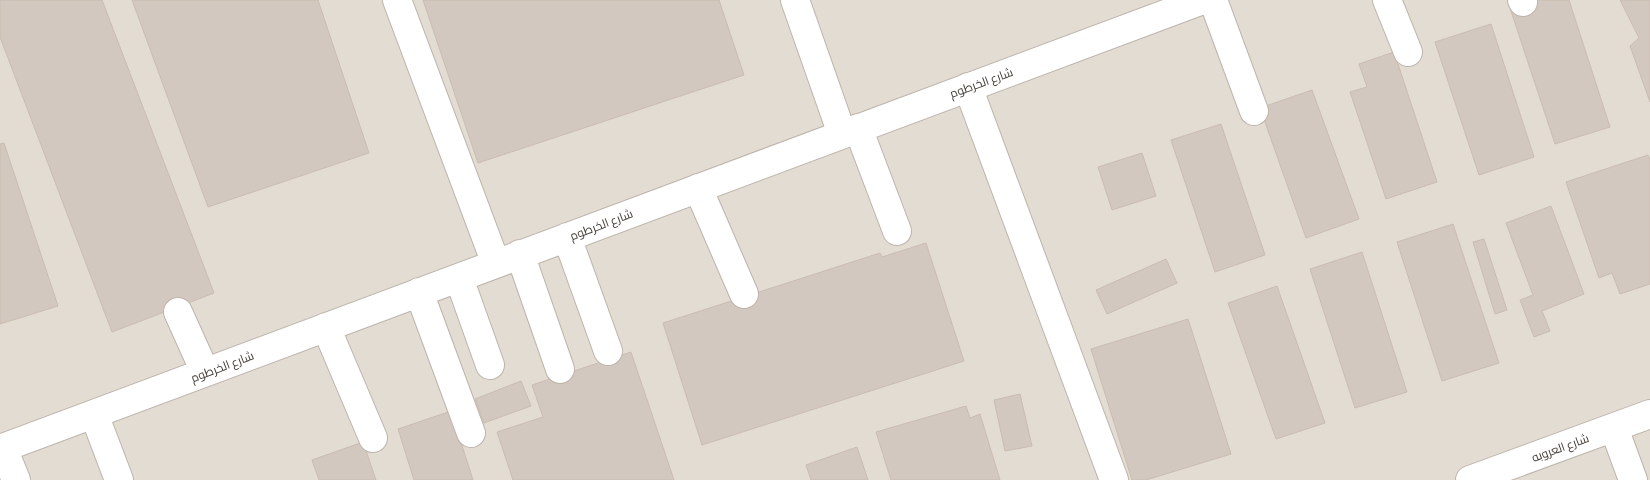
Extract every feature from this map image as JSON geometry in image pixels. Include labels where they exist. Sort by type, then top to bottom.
[{"type":"lane","points":[[397,0],[508,259],[560,369]]},
{"type":"lane","points":[[795,0],[850,131],[897,231]]},
{"type":"lane","name":"شارع الخرطوم","points":[[2,448],[1203,0]]},
{"type":"lane","points":[[1213,0],[1254,111]]},
{"type":"lane","points":[[1387,0],[1408,52]]},
{"type":"lane","points":[[968,87],[1114,480]]},
{"type":"lane","points":[[698,188],[744,294]]},
{"type":"lane","points":[[567,237],[608,351]]},
{"type":"lane","points":[[459,278],[490,365]]},
{"type":"lane","points":[[418,292],[471,433]]},
{"type":"lane","points":[[178,312],[205,372]]},
{"type":"lane","points":[[326,327],[373,438]]},
{"type":"lane","points":[[94,414],[119,480]]},
{"type":"lane","name":"شارع العروبه","points":[[1470,480],[1650,414]]},
{"type":"lane","points":[[1614,428],[1633,480]]},
{"type":"lane","points":[[2,448],[16,480]]},
{"type":"shaded area","points":[[0,0],[1650,0],[1650,480],[0,480]]},
{"type":"building","points":[[0,0],[102,0],[214,293],[112,332],[0,37]]},
{"type":"building","points":[[132,0],[318,0],[369,153],[208,207]]},
{"type":"building","points":[[423,0],[719,0],[744,75],[478,163]]},
{"type":"building","points":[[1523,0],[1569,0],[1610,127],[1555,144],[1509,5]]},
{"type":"building","points":[[1620,0],[1650,0],[1650,102],[1630,46],[1639,38]]},
{"type":"building","points":[[1491,24],[1534,157],[1479,175],[1435,42]]},
{"type":"building","points":[[1394,52],[1437,182],[1386,199],[1350,92],[1367,87],[1359,64]]},
{"type":"building","points":[[1312,90],[1359,219],[1306,238],[1260,108]]},
{"type":"building","points":[[1221,124],[1265,255],[1215,272],[1171,140]]},
{"type":"building","points":[[4,143],[58,306],[0,324],[0,144]]},
{"type":"building","points":[[1142,153],[1156,196],[1112,210],[1098,167]]},
{"type":"building","points":[[1648,155],[1650,160],[1650,284],[1620,294],[1612,273],[1599,278],[1566,182]]},
{"type":"building","points":[[1551,206],[1584,294],[1542,311],[1550,331],[1534,337],[1520,300],[1533,295],[1506,223]]},
{"type":"building","points":[[1453,224],[1499,363],[1442,381],[1397,242]]},
{"type":"building","points":[[1484,239],[1507,310],[1495,314],[1473,242]]},
{"type":"building","points":[[926,243],[964,361],[702,445],[663,323],[880,253],[882,257]]},
{"type":"building","points":[[1362,252],[1407,392],[1355,408],[1310,269]]},
{"type":"building","points":[[1166,259],[1177,283],[1107,314],[1096,290]]},
{"type":"building","points":[[1277,286],[1325,423],[1276,439],[1228,303]]},
{"type":"building","points":[[1188,319],[1231,454],[1146,480],[1132,480],[1091,349]]},
{"type":"building","points":[[631,352],[674,480],[513,480],[497,432],[543,417],[532,385]]},
{"type":"building","points":[[521,381],[531,406],[484,423],[475,399]]},
{"type":"building","points":[[1020,394],[1032,446],[1005,451],[994,400]]},
{"type":"building","points":[[966,406],[970,418],[980,414],[1000,480],[891,480],[876,432]]},
{"type":"building","points":[[451,411],[473,480],[414,480],[398,429]]},
{"type":"building","points":[[363,442],[376,480],[319,480],[312,460]]},
{"type":"building","points":[[857,447],[868,480],[811,480],[806,465]]}]
